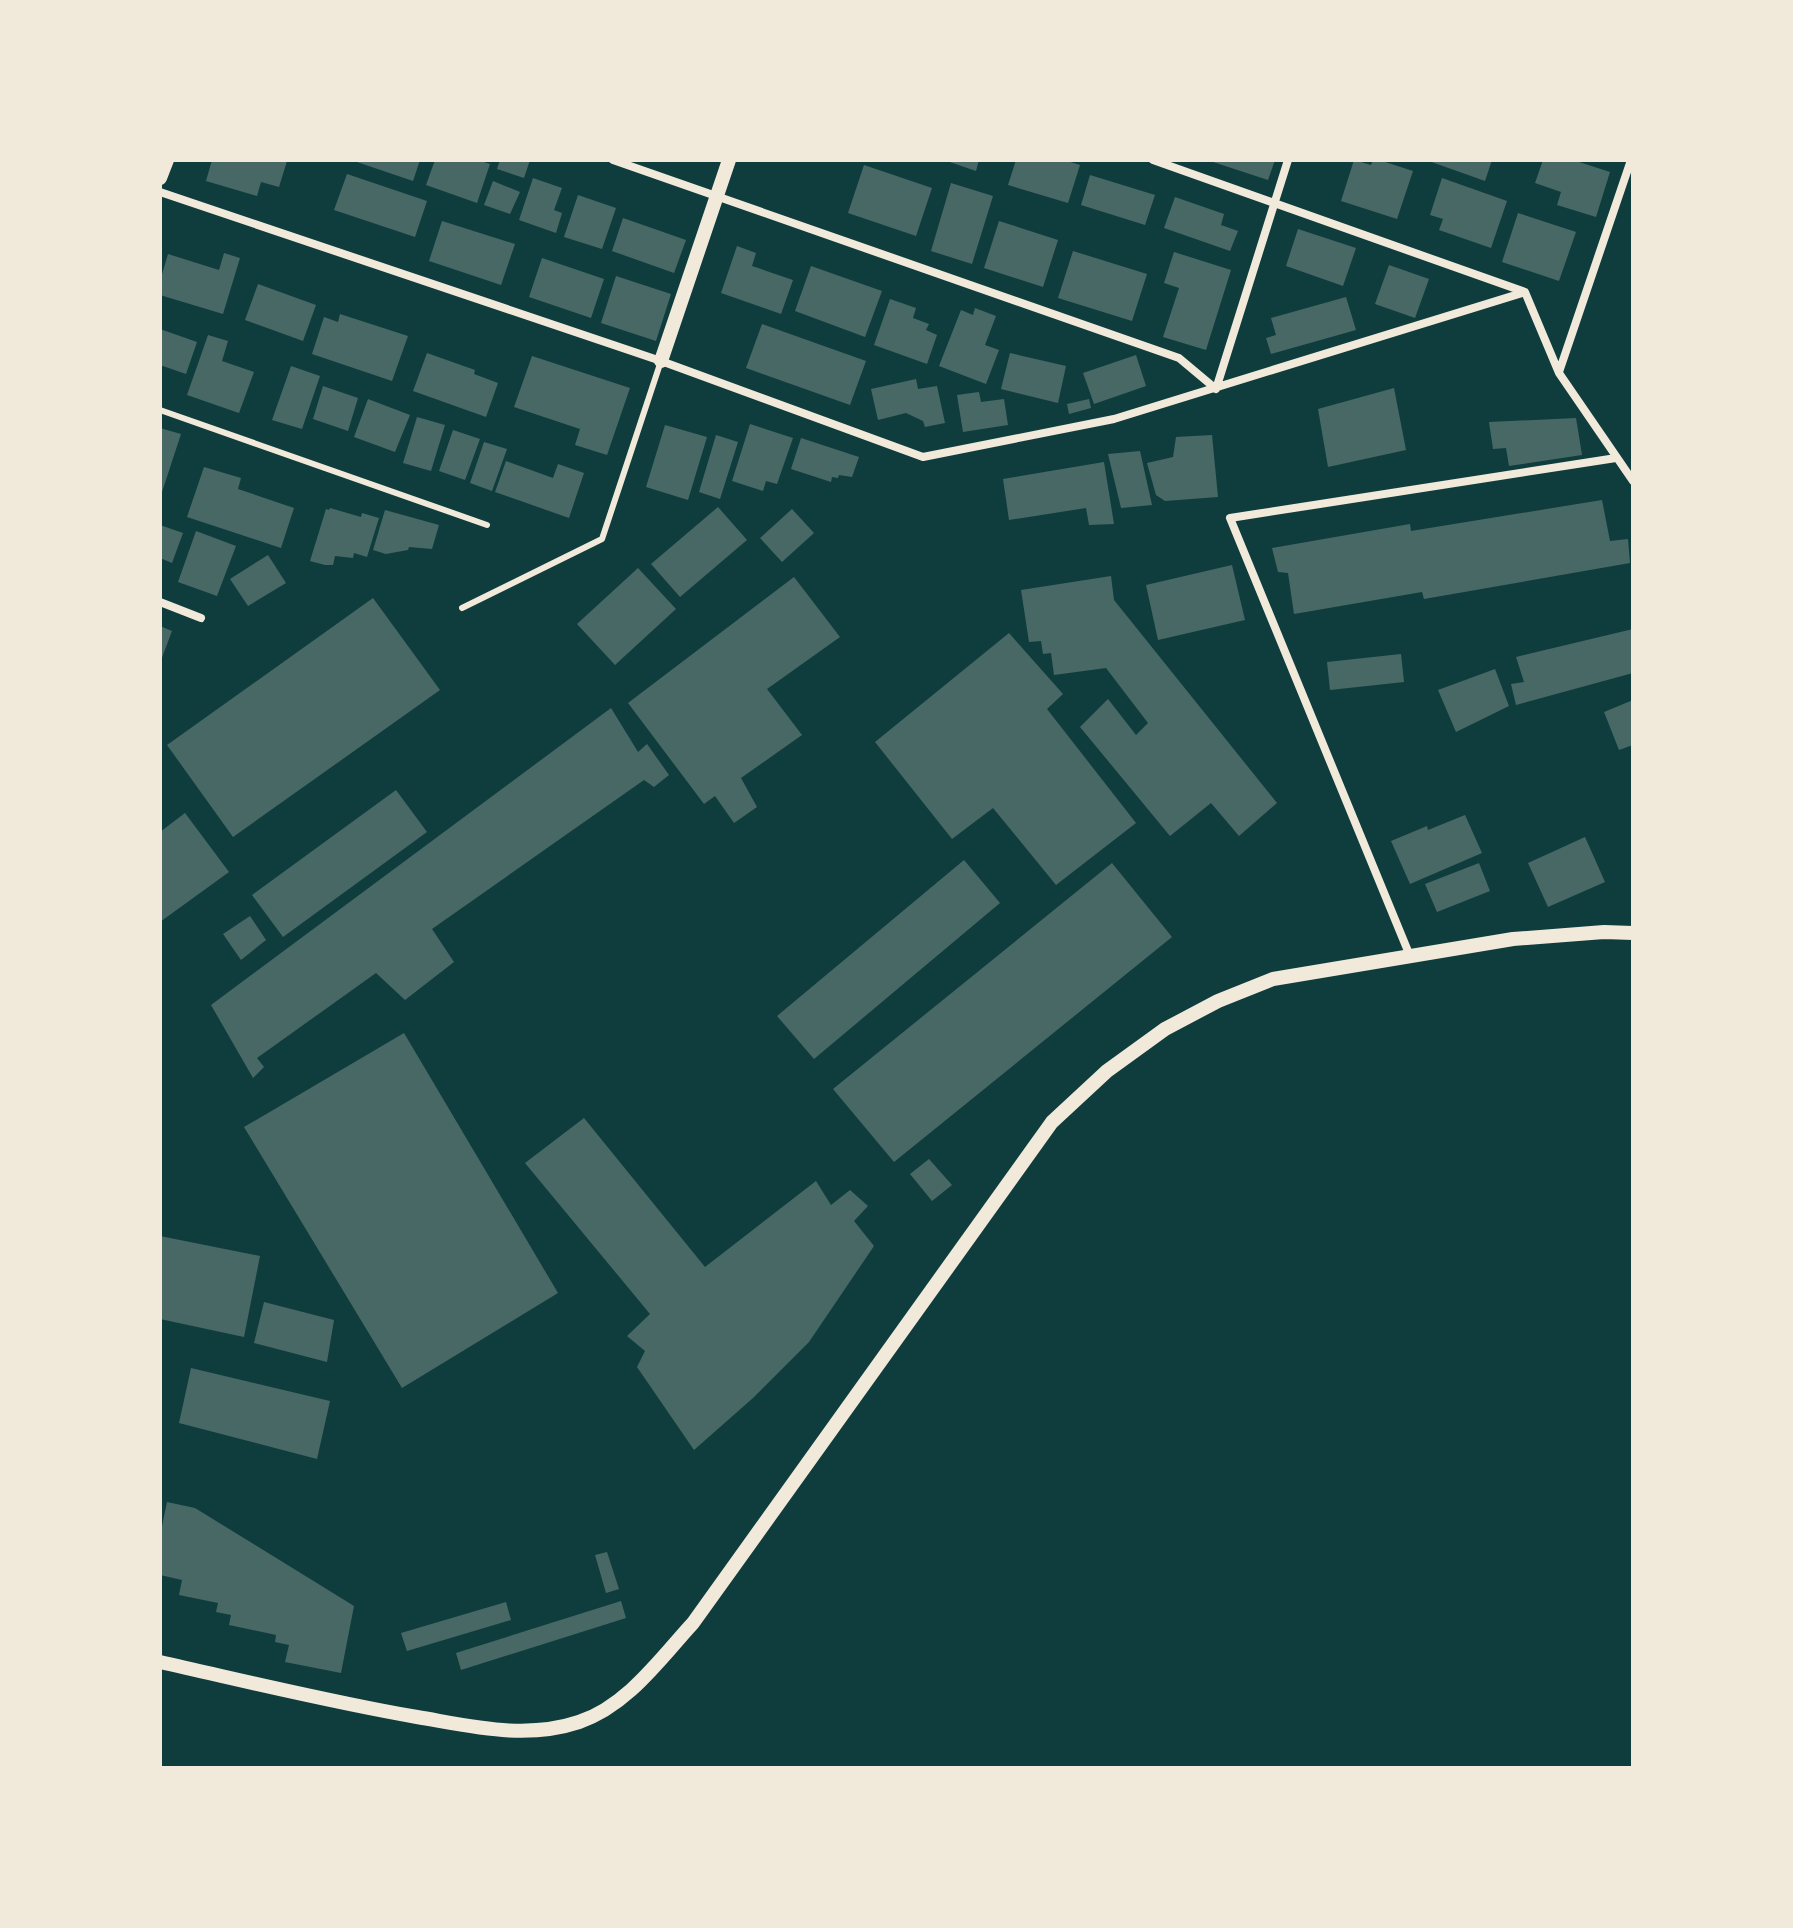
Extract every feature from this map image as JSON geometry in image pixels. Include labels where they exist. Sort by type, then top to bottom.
[{"type":"street","points":[[160,178],[167,160]]},
{"type":"street","points":[[613,160],[1179,358],[1216,389]]},
{"type":"street","points":[[661,361],[729,160]]},
{"type":"street","points":[[1153,160],[1525,292],[1559,373],[1633,481]]},
{"type":"street","points":[[1216,389],[1288,160]]},
{"type":"street","points":[[1559,373],[1631,160]]},
{"type":"street","points":[[160,192],[661,361],[923,457],[1114,419],[1525,292]]},
{"type":"street","points":[[1410,956],[1230,518],[1616,458]]},
{"type":"street","points":[[160,602],[201,618]]},
{"type":"street","points":[[160,1662],[361,1707],[487,1729],[522,1732],[581,1722],[616,1704],[693,1623],[1052,1122],[1119,1062],[1165,1029],[1218,1001],[1273,979],[1513,939],[1604,932],[1633,933]]},
{"type":"lane","points":[[462,608],[602,539],[661,361]]},
{"type":"lane","points":[[160,410],[487,525]]},
{"type":"building","points":[[212,160],[287,161],[279,187],[261,182],[257,196],[206,181]]},
{"type":"building","points":[[351,160],[420,160],[413,181]]},
{"type":"building","points":[[435,160],[478,160],[490,164],[477,203],[426,185]]},
{"type":"building","points":[[500,160],[530,160],[524,178],[497,169]]},
{"type":"building","points":[[944,160],[979,160],[976,171]]},
{"type":"building","points":[[1016,160],[1064,160],[1080,165],[1068,203],[1008,185]]},
{"type":"building","points":[[1207,160],[1275,160],[1268,180]]},
{"type":"building","points":[[1354,160],[1371,165],[1373,160],[1379,160],[1413,171],[1397,219],[1341,201]]},
{"type":"building","points":[[1426,160],[1492,160],[1485,181]]},
{"type":"building","points":[[1543,160],[1573,160],[1610,172],[1596,217],[1557,205],[1561,192],[1535,183]]},
{"type":"building","points":[[864,165],[932,188],[916,236],[848,213]]},
{"type":"building","points":[[347,174],[427,201],[415,237],[334,210]]},
{"type":"building","points":[[1090,175],[1155,195],[1145,225],[1081,205]]},
{"type":"building","points":[[533,178],[562,188],[554,210],[562,213],[556,233],[519,220]]},
{"type":"building","points":[[1442,178],[1507,201],[1491,248],[1439,230],[1443,219],[1430,215]]},
{"type":"building","points":[[493,181],[520,192],[510,214],[484,205]]},
{"type":"building","points":[[951,183],[993,196],[972,264],[931,251]]},
{"type":"building","points":[[578,195],[616,208],[602,249],[564,237]]},
{"type":"building","points":[[1175,197],[1224,214],[1221,225],[1238,231],[1230,251],[1164,228]]},
{"type":"building","points":[[1518,213],[1576,232],[1559,281],[1502,262]]},
{"type":"building","points":[[623,218],[686,240],[674,273],[612,251]]},
{"type":"building","points":[[442,221],[515,244],[501,285],[429,261]]},
{"type":"building","points":[[999,221],[1058,240],[1043,287],[984,268]]},
{"type":"building","points":[[1298,229],[1356,248],[1343,286],[1286,266]]},
{"type":"building","points":[[737,246],[756,253],[752,266],[793,280],[781,314],[721,293]]},
{"type":"building","points":[[1073,251],[1147,274],[1132,321],[1058,298]]},
{"type":"building","points":[[1174,252],[1231,270],[1206,350],[1163,337],[1179,288],[1164,283]]},
{"type":"building","points":[[224,253],[240,258],[223,314],[160,295],[160,281],[168,254],[219,270]]},
{"type":"building","points":[[542,258],[604,279],[591,318],[529,297]]},
{"type":"building","points":[[1389,265],[1429,279],[1415,318],[1375,304]]},
{"type":"building","points":[[811,266],[882,291],[865,337],[795,311]]},
{"type":"building","points":[[616,276],[671,294],[656,341],[601,323]]},
{"type":"building","points":[[258,284],[316,305],[303,341],[245,320]]},
{"type":"building","points":[[1346,297],[1356,330],[1271,354],[1266,338],[1276,335],[1271,318]]},
{"type":"building","points":[[890,299],[916,308],[913,318],[929,324],[926,330],[937,335],[927,364],[874,345]]},
{"type":"building","points":[[975,308],[996,316],[985,345],[999,350],[986,384],[939,366],[961,310],[973,315]]},
{"type":"building","points":[[340,314],[408,336],[392,381],[312,354],[324,317],[338,322]]},
{"type":"building","points":[[762,324],[866,361],[850,405],[746,368]]},
{"type":"building","points":[[160,329],[197,342],[186,374],[160,365]]},
{"type":"building","points":[[208,335],[228,341],[222,361],[254,372],[239,413],[187,395]]},
{"type":"building","points":[[427,353],[475,370],[474,374],[498,383],[486,417],[413,391]]},
{"type":"building","points":[[1010,353],[1066,366],[1058,403],[1001,389]]},
{"type":"building","points":[[1136,355],[1146,386],[1094,404],[1083,373]]},
{"type":"building","points":[[532,356],[630,388],[607,455],[575,445],[580,429],[514,407]]},
{"type":"building","points":[[291,366],[320,376],[302,429],[272,420]]},
{"type":"building","points":[[916,379],[918,389],[937,386],[945,423],[925,427],[923,421],[906,413],[878,420],[871,389]]},
{"type":"building","points":[[323,386],[358,398],[348,431],[313,419]]},
{"type":"building","points":[[1394,388],[1406,450],[1328,467],[1318,409]]},
{"type":"building","points":[[979,392],[981,402],[1004,399],[1008,425],[963,432],[957,395]]},
{"type":"building","points":[[368,399],[410,415],[395,452],[354,437]]},
{"type":"building","points":[[1089,399],[1091,408],[1069,414],[1067,404]]},
{"type":"building","points":[[417,417],[445,425],[431,471],[403,463]]},
{"type":"building","points":[[1576,418],[1582,455],[1509,466],[1506,448],[1493,449],[1489,422]]},
{"type":"building","points":[[750,424],[793,438],[777,484],[766,481],[763,491],[732,481]]},
{"type":"building","points":[[665,425],[707,437],[688,500],[646,487]]},
{"type":"building","points":[[160,428],[181,434],[161,495],[160,495]]},
{"type":"building","points":[[453,430],[480,439],[465,480],[439,471]]},
{"type":"building","points":[[716,435],[738,442],[720,499],[699,492]]},
{"type":"building","points":[[1212,435],[1218,497],[1165,501],[1156,495],[1147,463],[1173,457],[1176,437]]},
{"type":"building","points":[[801,438],[859,457],[852,477],[839,475],[838,478],[832,477],[831,482],[791,469]]},
{"type":"building","points":[[484,442],[507,449],[492,491],[470,483]]},
{"type":"building","points":[[1140,451],[1152,505],[1121,508],[1108,454]]},
{"type":"building","points":[[506,461],[553,478],[558,464],[584,473],[569,518],[495,492]]},
{"type":"building","points":[[1104,462],[1114,524],[1089,525],[1086,508],[1009,520],[1003,479]]},
{"type":"building","points":[[204,467],[241,478],[238,489],[294,508],[281,548],[187,517]]},
{"type":"building","points":[[1602,500],[1610,541],[1628,539],[1630,563],[1424,599],[1422,592],[1294,614],[1288,573],[1278,572],[1272,548],[1410,524],[1411,531]]},
{"type":"building","points":[[718,507],[747,540],[680,597],[651,564]]},
{"type":"building","points":[[326,509],[361,517],[362,513],[379,518],[367,557],[354,553],[353,558],[335,556],[333,565],[310,561]]},
{"type":"building","points":[[792,509],[814,533],[782,562],[760,538]]},
{"type":"building","points":[[385,510],[439,525],[432,549],[409,547],[408,550],[386,554],[373,550]]},
{"type":"building","points":[[160,525],[183,533],[172,563],[160,558]]},
{"type":"building","points":[[196,531],[236,546],[217,596],[178,582]]},
{"type":"building","points":[[268,555],[286,583],[248,606],[230,579]]},
{"type":"building","points":[[1232,565],[1245,620],[1158,640],[1146,585]]},
{"type":"building","points":[[638,568],[676,609],[615,665],[577,624]]},
{"type":"building","points":[[1111,576],[1114,600],[1277,803],[1239,836],[1211,803],[1170,836],[1080,727],[1108,699],[1136,735],[1148,723],[1106,668],[1054,675],[1051,653],[1043,654],[1041,641],[1029,642],[1021,590]]},
{"type":"building","points":[[794,577],[840,637],[767,689],[802,735],[741,778],[757,807],[734,823],[715,796],[704,804],[628,703]]},
{"type":"building","points":[[373,598],[440,690],[233,837],[167,745]]},
{"type":"building","points":[[160,626],[172,631],[160,663]]},
{"type":"building","points":[[1633,629],[1633,673],[1516,705],[1511,684],[1524,682],[1516,657]]},
{"type":"building","points":[[1009,633],[1063,694],[1047,709],[1136,823],[1056,885],[993,808],[952,839],[875,742]]},
{"type":"building","points":[[1401,654],[1404,682],[1330,690],[1327,662]]},
{"type":"building","points":[[1495,669],[1509,706],[1456,732],[1438,690]]},
{"type":"building","points":[[1633,700],[1633,745],[1619,750],[1604,712]]},
{"type":"building","points":[[611,708],[638,752],[647,744],[669,775],[654,787],[644,780],[432,929],[454,962],[405,1000],[376,973],[257,1058],[264,1067],[253,1078],[211,1005]]},
{"type":"building","points":[[396,790],[427,832],[283,937],[252,895]]},
{"type":"building","points":[[185,813],[229,872],[160,922],[160,832]]},
{"type":"building","points":[[1465,815],[1482,853],[1410,884],[1391,841]]},
{"type":"building","points":[[1585,837],[1605,882],[1548,907],[1528,863]]},
{"type":"building","points":[[964,860],[1000,903],[814,1059],[777,1016]]},
{"type":"building","points":[[1112,863],[1172,937],[894,1162],[833,1089]]},
{"type":"building","points":[[1479,863],[1490,891],[1437,912],[1425,884]]},
{"type":"building","points":[[250,916],[266,940],[241,960],[223,934]]},
{"type":"building","points":[[404,1033],[558,1293],[402,1388],[244,1127]]},
{"type":"building","points":[[584,1118],[705,1267],[816,1181],[831,1205],[850,1190],[868,1206],[854,1221],[874,1246],[809,1342],[753,1398],[694,1450],[637,1367],[645,1351],[627,1336],[650,1314],[525,1163]]},
{"type":"building","points":[[929,1159],[952,1185],[932,1201],[910,1174]]},
{"type":"building","points":[[160,1236],[260,1256],[244,1337],[160,1319]]},
{"type":"building","points":[[264,1302],[334,1320],[327,1362],[254,1343]]},
{"type":"building","points":[[191,1368],[330,1401],[317,1459],[179,1423]]},
{"type":"building","points":[[167,1502],[195,1508],[354,1606],[341,1673],[285,1662],[289,1645],[275,1642],[276,1635],[229,1625],[231,1615],[216,1612],[218,1603],[179,1595],[182,1580],[160,1575],[160,1536]]},
{"type":"building","points":[[607,1552],[619,1589],[606,1593],[595,1555]]},
{"type":"building","points":[[621,1601],[626,1618],[461,1670],[456,1653]]},
{"type":"building","points":[[506,1602],[511,1620],[407,1651],[401,1633]]}]
